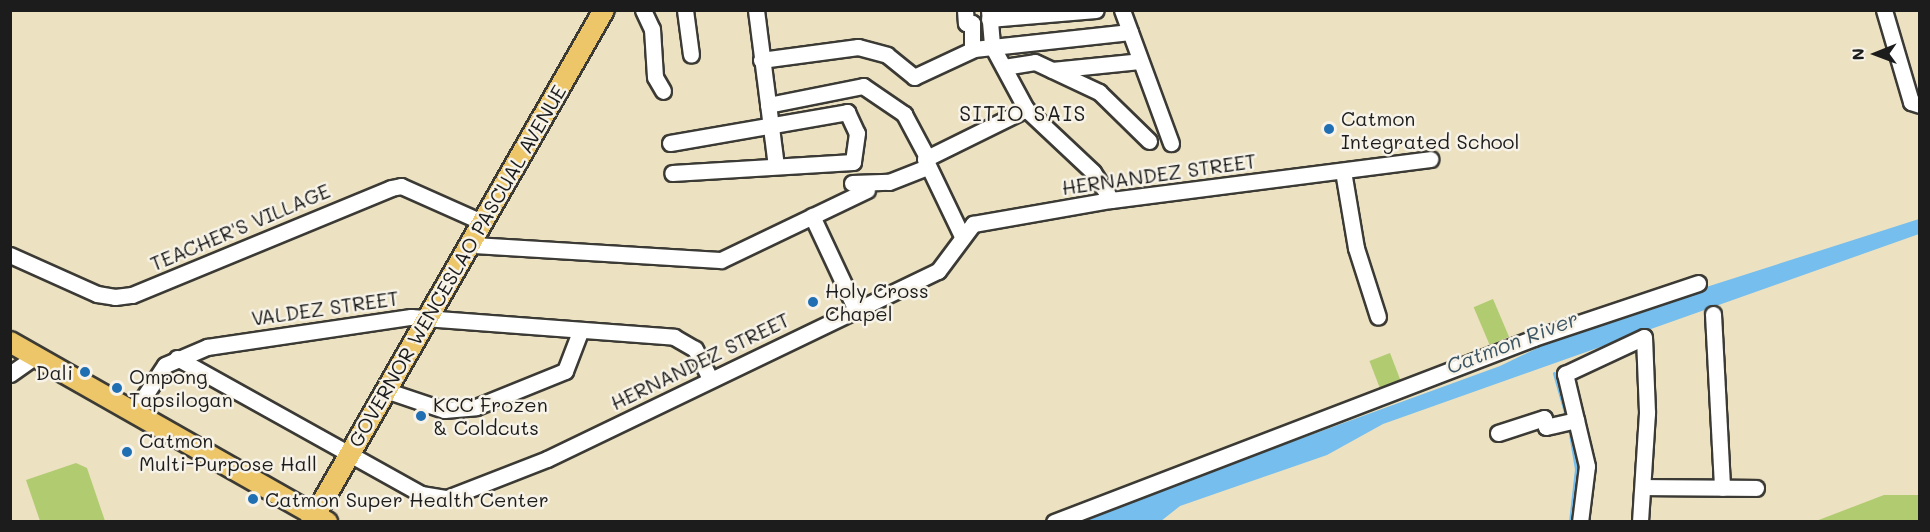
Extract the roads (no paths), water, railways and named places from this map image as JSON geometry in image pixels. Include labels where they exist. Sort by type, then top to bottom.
[{"type":"main road","name":"GOVERNOR WENCESLAO PASCUAL AVENUE","points":[[317,519],[348,455],[388,391],[472,245],[604,10]]},
{"type":"main road","points":[[10,342],[317,519]]},
{"type":"street","points":[[644,10],[652,29],[655,77],[663,91]]},
{"type":"street","points":[[685,10],[691,55]]},
{"type":"street","points":[[756,10],[776,166]]},
{"type":"street","points":[[965,10],[966,23],[972,23],[972,49]]},
{"type":"street","points":[[1096,10],[989,15],[992,46],[1026,109],[1093,172],[1111,200]]},
{"type":"street","points":[[1122,10],[1171,143]]},
{"type":"street","points":[[1884,10],[1911,102],[1920,105]]},
{"type":"street","points":[[761,60],[858,47],[887,55],[914,76],[972,49],[1130,32]]},
{"type":"street","points":[[1004,67],[1023,61],[1052,70],[1099,92],[1149,141]]},
{"type":"street","points":[[1052,70],[1140,61]]},
{"type":"street","points":[[768,105],[863,86],[904,114],[961,234]]},
{"type":"street","points":[[852,183],[890,182],[1026,109]]},
{"type":"street","points":[[670,143],[772,127],[847,112],[857,133],[853,162],[672,174]]},
{"type":"street","name":"HERNANDEZ STREET","points":[[177,358],[426,497],[447,498],[547,459],[710,378],[938,271],[961,234],[973,224],[1111,200],[1430,159]]},
{"type":"street","points":[[1343,171],[1356,248],[1378,317]]},
{"type":"street","name":"TEACHER'S VILLAGE","points":[[10,255],[96,294],[115,297],[132,295],[390,188],[401,186],[484,223]]},
{"type":"street","points":[[472,245],[722,260],[867,190]]},
{"type":"street","points":[[812,216],[856,310]]},
{"type":"street","points":[[1054,522],[1534,338],[1698,283]]},
{"type":"street","points":[[1713,314],[1722,488]]},
{"type":"street","name":"VALDEZ STREET","points":[[134,412],[165,365],[207,347],[429,317],[687,342],[710,378]]},
{"type":"street","points":[[388,391],[444,410],[476,406],[565,371],[580,332]]},
{"type":"street","points":[[1580,522],[1587,466],[1565,374],[1644,337],[1644,487],[1640,522]]},
{"type":"street","points":[[10,374],[36,356]]},
{"type":"street","points":[[1498,433],[1544,418],[1546,427],[1576,420]]},
{"type":"street","points":[[1644,487],[1756,488]]},
{"type":"water","points":[[1919,219],[1919,234],[1383,424],[1327,455],[1180,506],[1161,521],[1071,522],[1500,366],[1581,327]]},
{"type":"waterway","points":[[1554,373],[1566,416]]},
{"type":"waterway","points":[[1569,428],[1576,469],[1570,522]]},
{"type":"place","name":"Catmon Integrated School","points":[[1329,129]]},
{"type":"place","name":"Holy Cross Chapel","points":[[813,302]]},
{"type":"place","name":"Dali","points":[[85,372]]},
{"type":"place","name":"Ompong Tapsilogan","points":[[117,388]]},
{"type":"place","name":"KCC Frozen & Coldcuts","points":[[421,416]]},
{"type":"place","name":"Catmon Multi-Purpose Hall","points":[[127,452]]},
{"type":"place","name":"Catmon Super Health Center","points":[[253,499]]},
{"type":"district","name":"SITIO SAIS","points":[[1023,113]]},
{"type":"water label","name":"Catmon River","points":[[1512,342]]}]
